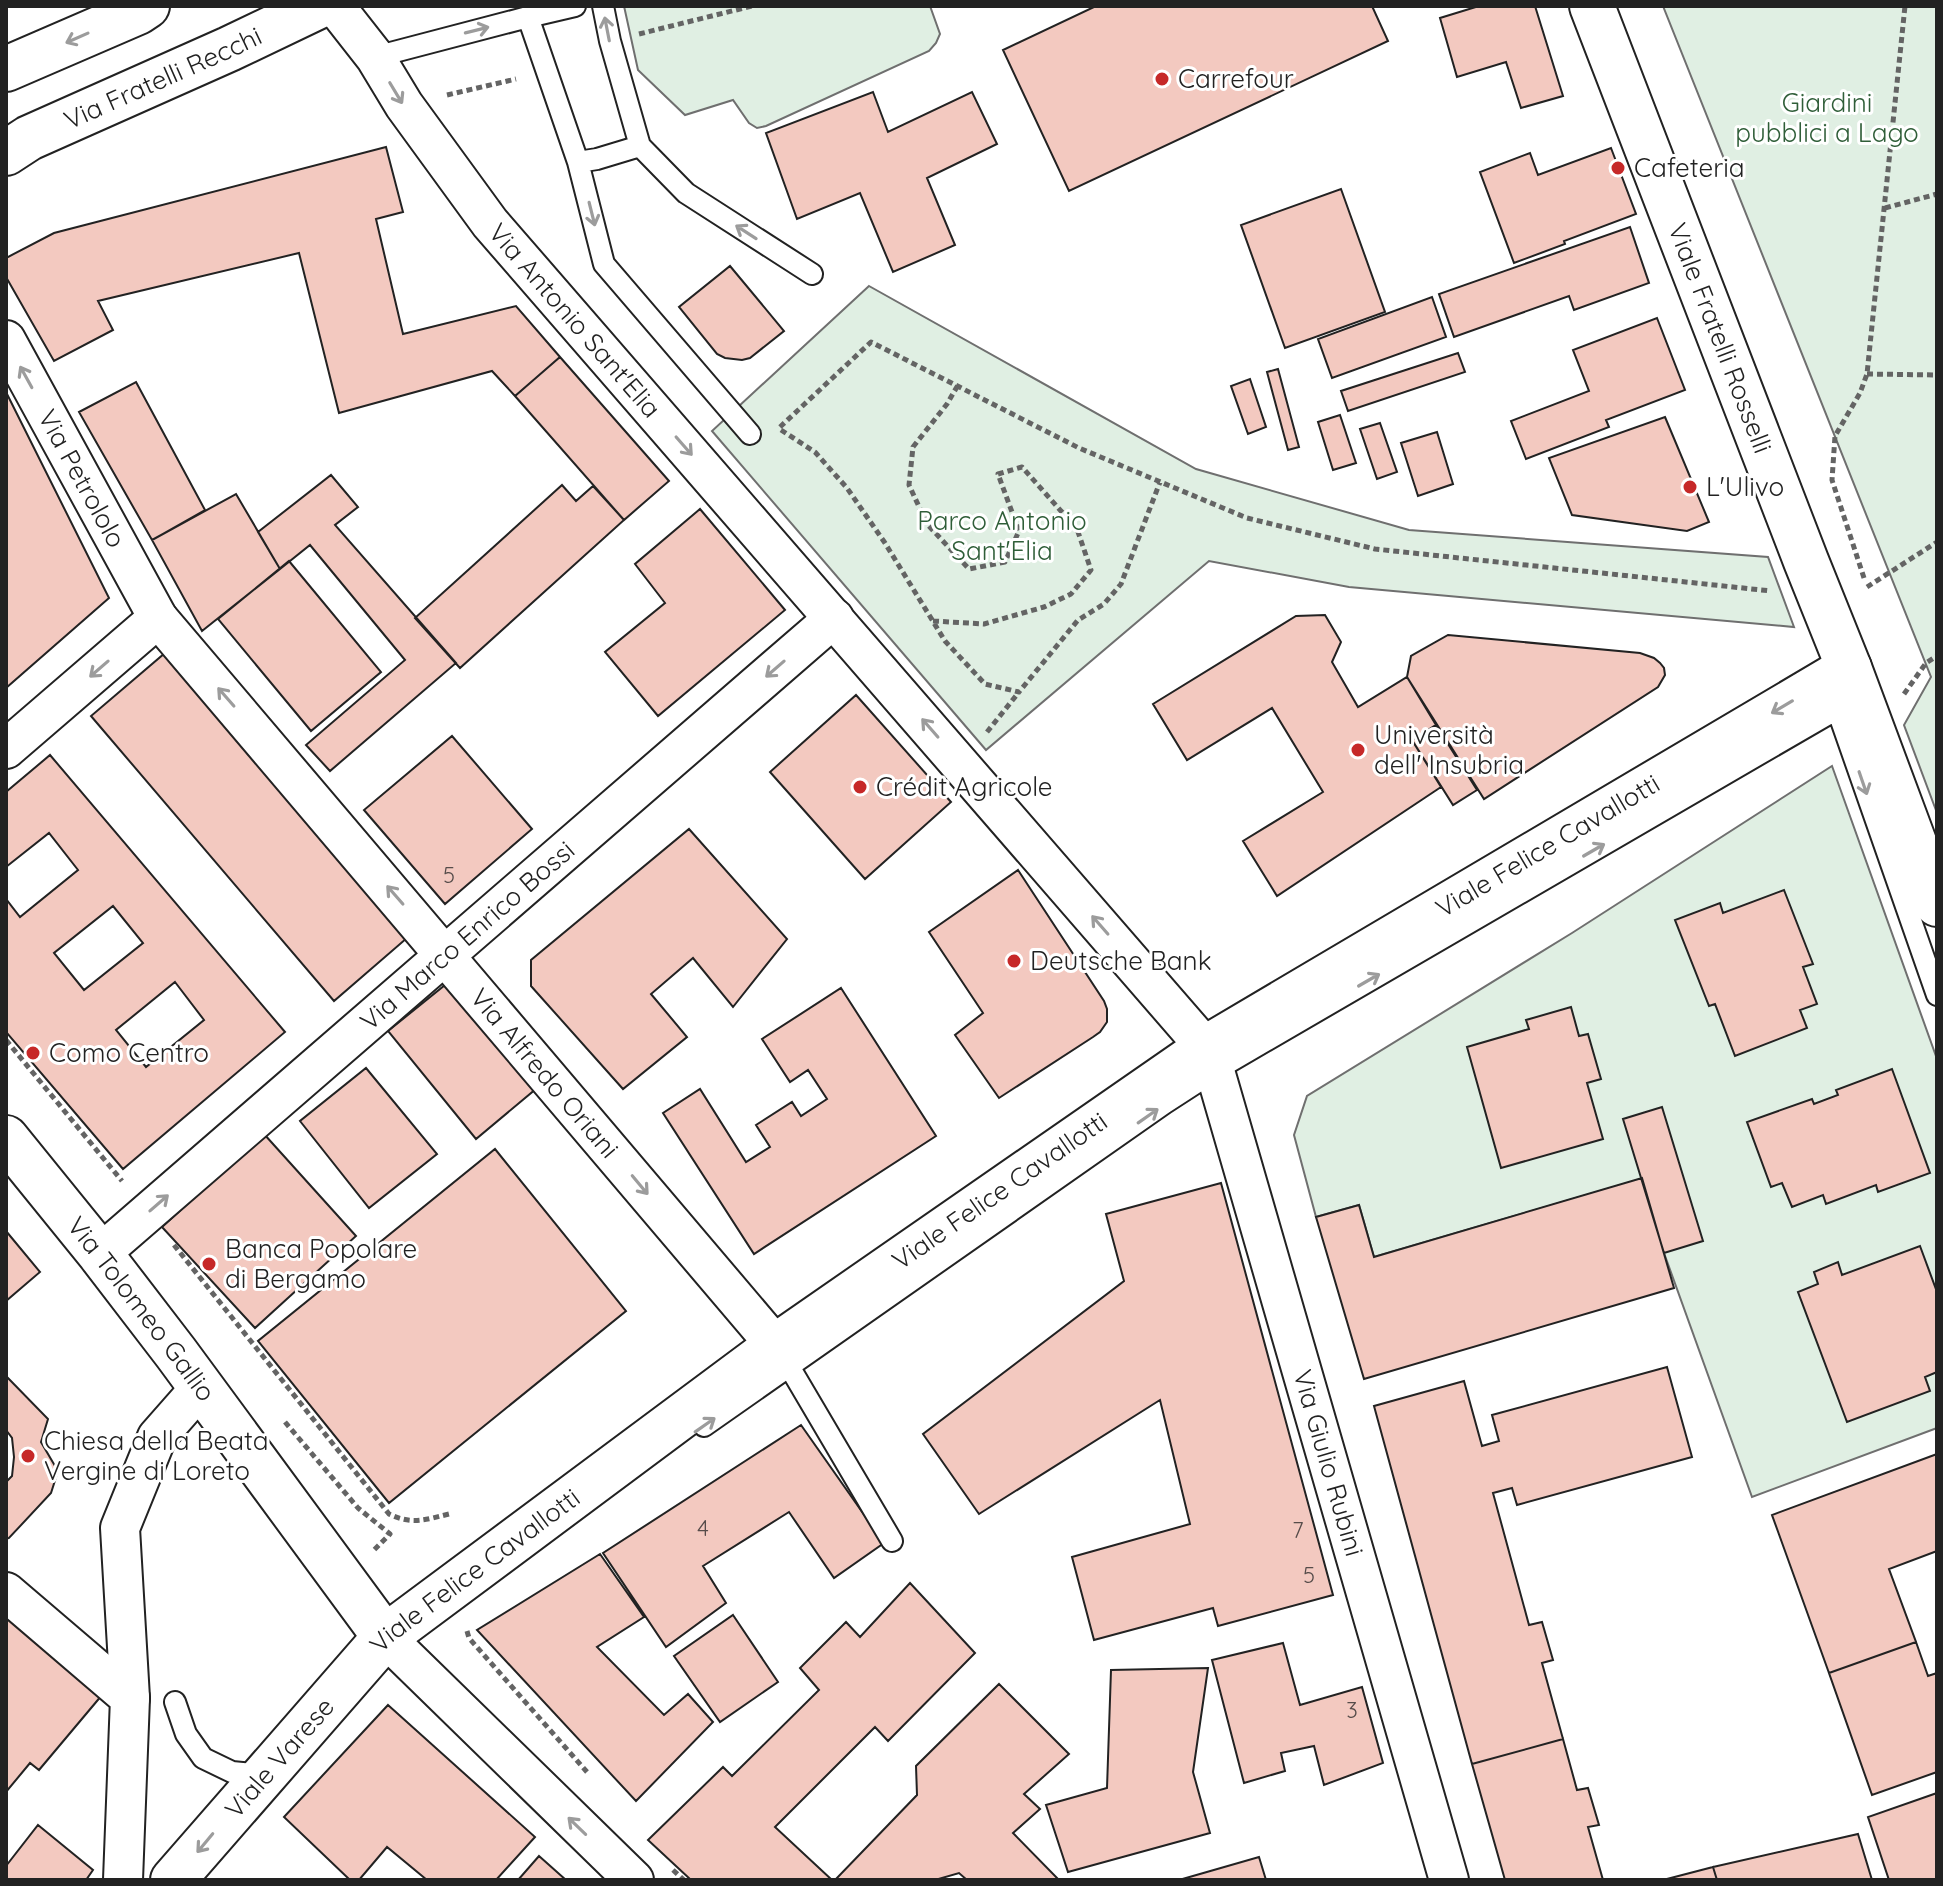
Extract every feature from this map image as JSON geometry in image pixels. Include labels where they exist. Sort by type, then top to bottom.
[{"type":"street","points":[[6,69],[147,6]]},
{"type":"street","name":"Via Fratelli Recchi","points":[[6,153],[29,138],[319,6]]},
{"type":"street","name":"Via Antonio Sant'Elia","points":[[335,6],[375,57],[404,105],[490,223],[961,764],[1210,1059]]},
{"type":"street","name":"Viale Fratelli Rosselli","points":[[1592,6],[1849,668],[1937,904]]},
{"type":"street","name":"Via Petrololo","points":[[6,340],[158,618]]},
{"type":"street","points":[[6,749],[158,618]]},
{"type":"street","name":"Via Alfredo Oriani","points":[[158,618],[783,1356]]},
{"type":"street","name":"Via Marco Enrico Bossi","points":[[100,1254],[834,618]]},
{"type":"street","name":"Viale Felice Cavallotti","points":[[385,1637],[1210,1059],[1849,668]]},
{"type":"street","name":"Via Giulio Rubini","points":[[1210,1059],[1449,1880]]},
{"type":"street","name":"Via Tolomeo Gallio","points":[[6,1138],[100,1254],[385,1637]]},
{"type":"street","points":[[123,1880],[130,1698],[120,1528],[157,1437],[201,1387]]},
{"type":"street","points":[[6,1592],[130,1698]]},
{"type":"street","points":[[385,1637],[634,1880]]},
{"type":"street","name":"Viale Varese","points":[[173,1880],[385,1637]]},
{"type":"lane","points":[[375,57],[575,6]]},
{"type":"lane","points":[[603,6],[640,146],[686,193],[812,274]]},
{"type":"lane","points":[[528,17],[578,162],[604,264],[750,434]]},
{"type":"lane","points":[[578,162],[640,146]]},
{"type":"lane","points":[[1849,668],[1837,709],[1937,995]]},
{"type":"lane","name":"Viale Felice Cavallotti","points":[[1210,1059],[1837,709]]},
{"type":"lane","points":[[783,1356],[892,1541]]},
{"type":"lane","name":"Viale Felice Cavallotti","points":[[686,1439],[783,1356]]},
{"type":"lane","name":"Viale Felice Cavallotti","points":[[385,1637],[410,1633],[648,1466]]},
{"type":"lane","points":[[175,1702],[186,1734],[203,1758],[232,1772],[264,1775]]},
{"type":"path","points":[[1905,6],[1867,374],[1860,393],[1835,436],[1832,480],[1867,587],[1937,542]]},
{"type":"path","points":[[1885,208],[1937,194]]},
{"type":"path","points":[[1019,692],[985,684],[945,641],[847,488],[815,452],[779,428],[871,342],[1079,448],[1247,518],[1375,549],[1820,597]]},
{"type":"path","points":[[1867,374],[1937,375]]},
{"type":"path","points":[[933,621],[984,624],[1044,607],[1071,594],[1091,570],[1077,529],[1022,467],[998,474],[1019,531],[1005,562],[969,569],[927,524],[909,485],[913,447],[958,385]]},
{"type":"path","points":[[961,764],[1078,620],[1104,604],[1121,584],[1160,482]]},
{"type":"path","points":[[1905,693],[1926,663],[1936,658]]},
{"type":"path","points":[[258,1350],[389,1514],[405,1522],[449,1514]]},
{"type":"path","points":[[465,1626],[469,1638],[593,1779]]},
{"type":"path","points":[[673,1869],[684,1880]]},
{"type":"green space","points":[[624,6],[930,6],[940,34],[929,51],[757,128],[749,123],[733,100],[685,115],[638,70]]},
{"type":"green space","name":"Giardini pubblici a Lago","points":[[1663,6],[1937,6],[1937,813],[1904,725],[1931,677]]},
{"type":"green space","name":"Parco Antonio Sant'Elia","points":[[869,286],[1196,469],[1409,530],[1768,557],[1794,627],[1349,587],[1209,561],[986,750],[712,431]]},
{"type":"green space","points":[[1832,766],[1937,1059],[1937,1428],[1752,1497],[1664,1253],[1641,1179],[1374,1257],[1359,1205],[1316,1217],[1294,1135],[1307,1096],[1572,933]]},
{"type":"building","name":"Carrefour","points":[[1096,6],[1372,6],[1388,41],[1069,191],[1003,50]]},
{"type":"building","points":[[1479,6],[1535,6],[1563,96],[1521,108],[1506,62],[1457,77],[1440,18]]},
{"type":"building","points":[[873,92],[888,132],[972,92],[997,144],[927,178],[955,245],[893,272],[860,193],[797,219],[766,133]]},
{"type":"building","points":[[386,147],[403,212],[376,219],[403,334],[516,306],[560,357],[515,396],[492,371],[339,413],[299,253],[98,301],[113,330],[54,361],[6,277],[6,258],[54,233]]},
{"type":"building","points":[[1611,148],[1636,214],[1514,263],[1480,172],[1530,153],[1538,175]]},
{"type":"building","points":[[1341,189],[1385,312],[1285,348],[1241,225]]},
{"type":"building","points":[[1630,227],[1649,283],[1574,310],[1569,296],[1454,337],[1439,294]]},
{"type":"building","points":[[730,266],[784,331],[750,358],[742,360],[717,354],[679,307]]},
{"type":"building","points":[[1432,297],[1446,337],[1332,378],[1318,339]]},
{"type":"building","points":[[1657,318],[1685,390],[1606,420],[1609,427],[1526,459],[1511,421],[1589,391],[1573,350]]},
{"type":"building","points":[[1458,353],[1465,372],[1348,411],[1341,391]]},
{"type":"building","points":[[560,357],[669,481],[624,520],[515,396]]},
{"type":"building","points":[[1278,369],[1299,447],[1288,450],[1267,372]]},
{"type":"building","points":[[1250,379],[1266,427],[1248,434],[1231,386]]},
{"type":"building","points":[[136,382],[205,510],[152,540],[79,412]]},
{"type":"building","points":[[6,392],[109,598],[6,688]]},
{"type":"building","points":[[1340,415],[1356,463],[1333,470],[1318,422]]},
{"type":"building","points":[[1665,417],[1709,522],[1687,531],[1572,515],[1549,458]]},
{"type":"building","points":[[1380,423],[1397,472],[1377,479],[1360,429]]},
{"type":"building","points":[[1437,432],[1453,484],[1418,496],[1401,443]]},
{"type":"building","points":[[331,475],[358,507],[335,525],[456,663],[330,771],[306,745],[405,660],[310,545],[280,569],[258,532]]},
{"type":"building","points":[[562,485],[576,501],[593,486],[624,520],[460,668],[415,618]]},
{"type":"building","points":[[236,494],[280,569],[202,631],[152,540]]},
{"type":"building","points":[[700,509],[785,610],[658,716],[605,652],[665,603],[635,564]]},
{"type":"building","points":[[289,561],[381,672],[311,731],[218,619]]},
{"type":"building","name":"Università dell' Insubria","points":[[1325,615],[1341,642],[1332,662],[1358,707],[1407,677],[1436,725],[1412,740],[1441,787],[1277,896],[1243,841],[1323,792],[1272,708],[1187,760],[1153,704],[1296,616]]},
{"type":"building","points":[[1448,635],[1640,653],[1660,663],[1665,675],[1658,687],[1484,799],[1407,677],[1411,656]]},
{"type":"building","points":[[165,653],[407,938],[334,1001],[91,716]]},
{"type":"building","name":"Crédit Agricole","points":[[856,695],[951,802],[865,879],[770,772]]},
{"type":"building","points":[[1436,725],[1477,790],[1453,805],[1412,740]]},
{"type":"building","points":[[452,736],[532,829],[445,904],[364,810]]},
{"type":"building","points":[[50,755],[285,1032],[123,1169],[6,1032],[6,899],[20,917],[78,870],[49,833],[6,867],[6,792]],"holes":[[[113,906],[143,943],[84,990],[54,953]],[[175,982],[204,1020],[146,1067],[116,1030]]]},
{"type":"building","points":[[689,829],[787,939],[733,1007],[693,958],[651,994],[687,1037],[623,1089],[531,986],[531,960]]},
{"type":"building","name":"Deutsche Bank","points":[[1018,870],[1104,1001],[1107,1022],[1093,1037],[999,1098],[955,1035],[983,1013],[929,932]]},
{"type":"building","points":[[1784,890],[1813,964],[1803,967],[1817,1004],[1800,1010],[1807,1028],[1735,1056],[1715,1004],[1709,1006],[1675,920],[1720,903],[1723,913]]},
{"type":"building","points":[[450,981],[537,1088],[476,1139],[388,1031]]},
{"type":"building","points":[[841,988],[936,1136],[754,1254],[663,1113],[700,1089],[746,1162],[770,1147],[756,1125],[792,1102],[801,1116],[827,1099],[808,1070],[790,1082],[762,1039]]},
{"type":"building","points":[[1571,1007],[1579,1036],[1588,1034],[1601,1079],[1587,1083],[1603,1139],[1501,1168],[1467,1047],[1529,1029],[1526,1020]]},
{"type":"building","points":[[366,1068],[437,1154],[369,1208],[300,1121]]},
{"type":"building","points":[[1892,1069],[1930,1173],[1878,1192],[1876,1185],[1826,1204],[1823,1195],[1792,1207],[1782,1183],[1771,1187],[1747,1122],[1812,1099],[1814,1104],[1838,1095],[1836,1090]]},
{"type":"building","points":[[1662,1107],[1703,1241],[1664,1253],[1623,1119]]},
{"type":"building","points":[[264,1134],[356,1236],[255,1328],[162,1227]]},
{"type":"building","points":[[495,1149],[626,1311],[389,1503],[258,1341]]},
{"type":"building","points":[[1642,1178],[1674,1288],[1364,1379],[1316,1217],[1359,1205],[1374,1257]]},
{"type":"building","points":[[1221,1183],[1333,1595],[1218,1626],[1213,1608],[1094,1640],[1072,1557],[1190,1524],[1160,1400],[979,1514],[923,1434],[1124,1281],[1106,1214]]},
{"type":"building","points":[[6,1231],[40,1272],[6,1301]]},
{"type":"building","points":[[1920,1246],[1937,1292],[1937,1372],[1925,1377],[1930,1391],[1847,1422],[1798,1292],[1818,1284],[1814,1272],[1838,1262],[1842,1275]]},
{"type":"building","points":[[1667,1367],[1692,1457],[1517,1505],[1512,1488],[1493,1493],[1529,1625],[1542,1622],[1553,1660],[1542,1663],[1563,1739],[1472,1764],[1374,1406],[1464,1381],[1482,1446],[1499,1441],[1492,1415]]},
{"type":"building","name":"Chiesa della Beata Vergine di Loreto","points":[[6,1376],[48,1419],[41,1442],[58,1471],[51,1493],[6,1539]]},
{"type":"building","points":[[801,1425],[884,1543],[834,1578],[789,1512],[703,1566],[726,1603],[666,1647],[603,1553]]},
{"type":"building","points":[[6,1430],[12,1438],[14,1457],[12,1476],[6,1482]]},
{"type":"building","points":[[1937,1454],[1937,1551],[1889,1569],[1916,1642],[1829,1673],[1772,1515]]},
{"type":"building","points":[[600,1554],[644,1617],[597,1647],[664,1715],[688,1694],[713,1722],[636,1801],[477,1630]]},
{"type":"building","points":[[910,1583],[975,1653],[888,1741],[875,1727],[775,1827],[832,1880],[691,1880],[648,1840],[723,1767],[732,1776],[819,1690],[800,1668],[846,1622],[860,1637]]},
{"type":"building","points":[[6,1613],[102,1695],[39,1770],[30,1763],[6,1792]]},
{"type":"building","points":[[733,1615],[778,1682],[720,1722],[674,1656]]},
{"type":"building","points":[[1916,1642],[1928,1676],[1937,1673],[1937,1772],[1872,1795],[1829,1673]]},
{"type":"building","points":[[1283,1643],[1300,1705],[1362,1687],[1383,1763],[1324,1785],[1314,1746],[1281,1753],[1285,1771],[1244,1783],[1212,1660]]},
{"type":"building","points":[[1208,1668],[1193,1772],[1210,1833],[1068,1872],[1046,1805],[1107,1788],[1111,1670]]},
{"type":"building","points":[[999,1684],[1069,1754],[1024,1794],[1040,1809],[1013,1833],[1059,1880],[967,1880],[959,1873],[935,1880],[835,1880],[917,1795],[916,1766]]},
{"type":"building","points":[[388,1705],[535,1837],[496,1880],[427,1880],[387,1847],[359,1880],[350,1880],[284,1817]]},
{"type":"building","points":[[1563,1739],[1577,1790],[1588,1788],[1599,1825],[1588,1827],[1603,1880],[1505,1880],[1472,1764]]},
{"type":"building","points":[[1937,1793],[1937,1880],[1889,1880],[1868,1817]]},
{"type":"building","points":[[38,1825],[93,1870],[86,1880],[6,1880],[6,1866]]},
{"type":"building","points":[[1858,1834],[1872,1880],[1717,1880],[1713,1867]]},
{"type":"building","points":[[539,1856],[566,1880],[518,1880]]},
{"type":"building","points":[[1259,1857],[1266,1880],[1179,1880]]},
{"type":"building","points":[[1713,1867],[1717,1880],[1663,1880]]},
{"type":"place","name":"Carrefour","points":[[1162,79]]},
{"type":"place","name":"Cafeteria","points":[[1618,168]]},
{"type":"place","name":"L'Ulivo","points":[[1690,487]]},
{"type":"place","name":"Università dell' Insubria","points":[[1358,750]]},
{"type":"place","name":"Crédit Agricole","points":[[860,787]]},
{"type":"place","name":"Deutsche Bank","points":[[1014,961]]},
{"type":"place","name":"Como Centro","points":[[33,1053]]},
{"type":"place","name":"Banca Popolare di Bergamo","points":[[209,1264]]},
{"type":"place","name":"Chiesa della Beata Vergine di Loreto","points":[[28,1456]]}]
